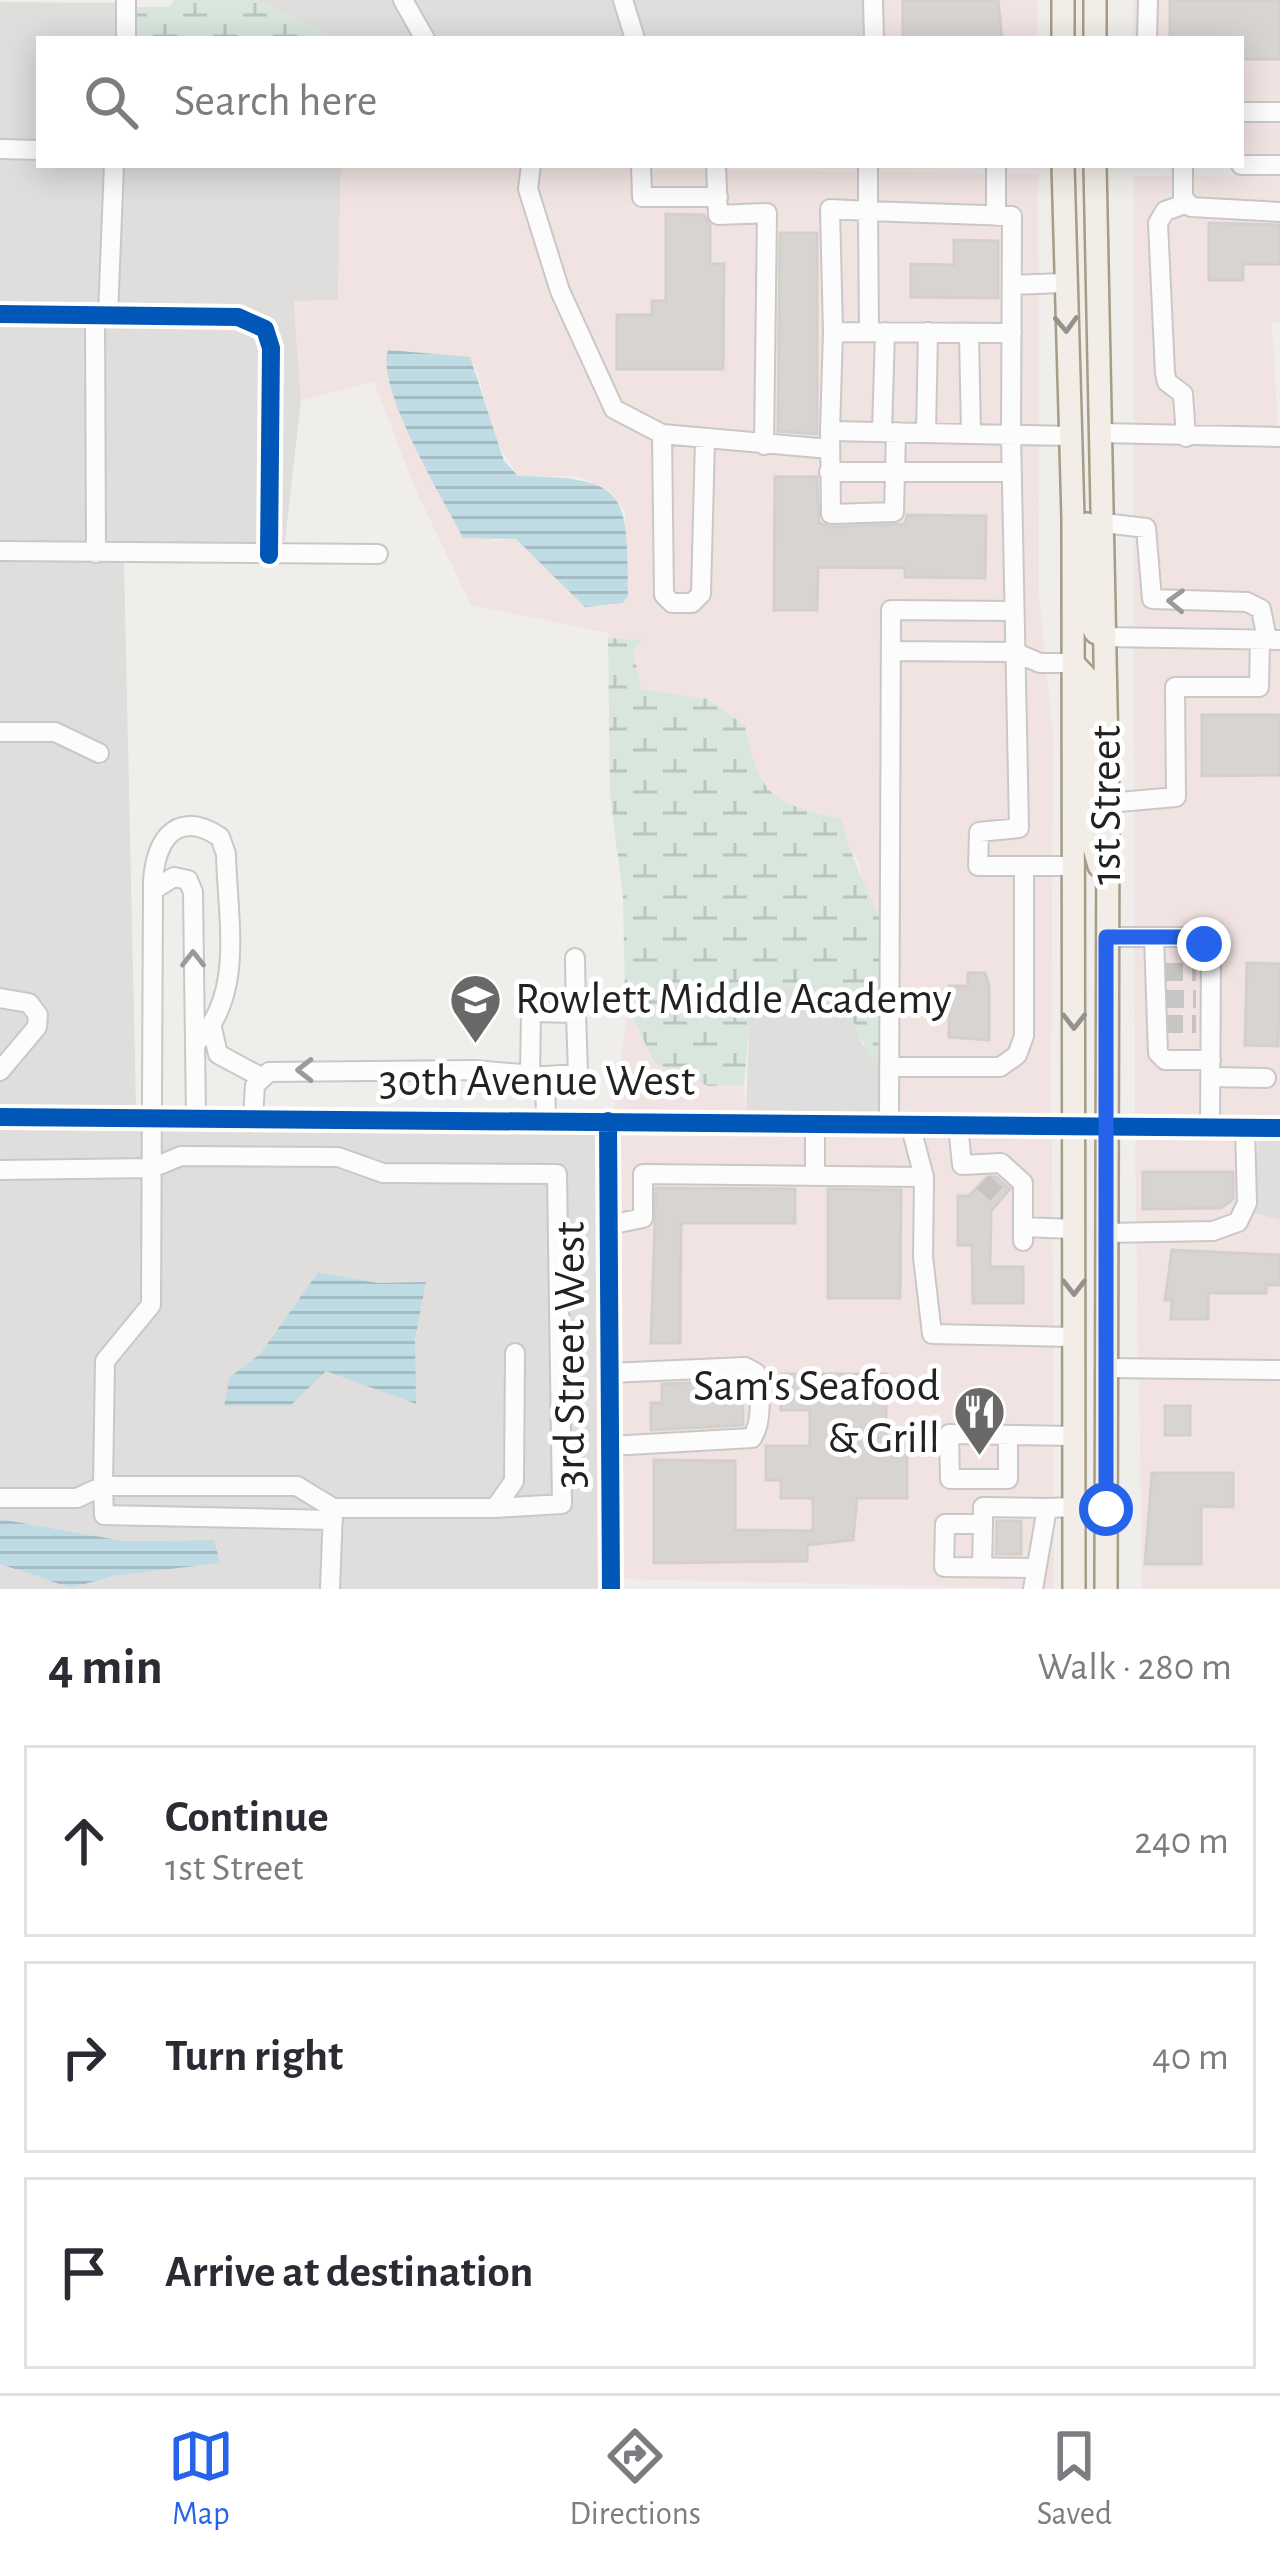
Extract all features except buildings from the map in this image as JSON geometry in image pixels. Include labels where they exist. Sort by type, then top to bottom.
[{"type":"main road","points":[[1063,0],[1063,36]]},
{"type":"main road","points":[[1095,0],[1095,36]]},
{"type":"main road","name":"1st Street","points":[[1063,168],[1073,663],[1074,1589]]},
{"type":"main road","name":"1st Street","points":[[1095,168],[1108,803],[1106,1589]]},
{"type":"main road","points":[[1070,436],[1086,479],[1091,625],[1106,637]]},
{"type":"main road","points":[[1073,663],[1089,680],[1090,834],[1106,890]]},
{"type":"street","points":[[126,0],[126,36]]},
{"type":"street","points":[[403,0],[423,36]]},
{"type":"street","points":[[623,0],[634,36]]},
{"type":"street","points":[[873,0],[874,36]]},
{"type":"street","points":[[1147,36],[1148,0]]},
{"type":"street","points":[[1244,112],[1280,112]]},
{"type":"street","points":[[0,149],[36,150]]},
{"type":"street","points":[[1244,165],[1280,165]]},
{"type":"street","points":[[96,553],[101,315],[114,168]]},
{"type":"street","points":[[531,168],[528,188],[560,291],[614,409],[662,434],[764,445],[889,432],[1070,436]]},
{"type":"street","points":[[640,168],[642,197],[718,197]]},
{"type":"street","points":[[716,168],[718,215],[766,213],[764,445]]},
{"type":"street","points":[[868,168],[868,211],[877,332],[895,472],[894,512],[831,514],[830,209],[868,211],[996,216],[1012,216],[1011,472],[1019,828],[980,832],[979,866],[1073,866]]},
{"type":"street","points":[[995,168],[996,216]]},
{"type":"street","points":[[1183,168],[1186,204]]},
{"type":"street","points":[[1186,436],[1183,394],[1167,382],[1165,373],[1158,233],[1165,211],[1186,204],[1280,212]]},
{"type":"street","points":[[1012,285],[1064,283]]},
{"type":"street","points":[[0,314],[238,317],[260,324],[271,348],[268,555]]},
{"type":"street","points":[[833,332],[1012,333]]},
{"type":"street","points":[[926,433],[928,332]]},
{"type":"street","points":[[969,333],[970,434]]},
{"type":"street","points":[[1102,433],[1280,437]]},
{"type":"street","points":[[662,434],[664,595],[672,602],[692,602],[701,594],[705,440]]},
{"type":"street","points":[[830,472],[1011,472]]},
{"type":"street","points":[[1103,524],[1146,528],[1152,599],[1247,602],[1261,609],[1269,639],[1259,687],[1174,687],[1176,797],[1108,803]]},
{"type":"street","points":[[0,551],[378,554]]},
{"type":"street","points":[[1014,611],[891,610],[889,1067],[899,1123],[924,1177],[923,1257],[932,1334],[1073,1336]]},
{"type":"street","points":[[1106,637],[1269,639]]},
{"type":"street","points":[[891,651],[1014,652],[1040,663],[1073,663]]},
{"type":"street","points":[[0,732],[55,732],[99,753]]},
{"type":"street","points":[[0,1170],[152,1168],[181,1156],[338,1157],[383,1173],[557,1174],[562,1504],[333,1514],[104,1515],[105,1361],[151,1305],[152,1168],[153,890],[154,854],[168,835],[192,828],[220,837],[226,854],[227,992],[212,1028],[195,1044]]},
{"type":"street","points":[[889,1067],[1000,1067],[1017,1055],[1024,1036],[1024,867]]},
{"type":"street","points":[[153,890],[174,878],[188,880],[193,892],[196,1118]]},
{"type":"street","points":[[1106,937],[1193,937],[1211,954],[1203,972],[1210,1128]]},
{"type":"street","points":[[1154,937],[1161,999],[1158,1052],[1166,1060],[1266,1078]]},
{"type":"street","points":[[212,1028],[218,1054],[259,1076],[283,1070],[578,1074],[575,958]]},
{"type":"street","points":[[0,998],[29,1004],[38,1016],[37,1027],[0,1071]]},
{"type":"street","points":[[546,1120],[531,1012],[576,1013]]},
{"type":"street","points":[[253,1118],[259,1076]]},
{"type":"street","name":"30th Avenue West","points":[[0,1117],[1280,1128]]},
{"type":"street","name":"3rd Street West","points":[[608,1121],[611,1589]]},
{"type":"street","points":[[815,1122],[815,1176]]},
{"type":"street","points":[[958,1125],[962,1165],[983,1182]]},
{"type":"street","points":[[1106,1233],[1224,1228],[1238,1222],[1247,1203],[1245,1128]]},
{"type":"street","points":[[962,1165],[1000,1163],[1023,1183],[1023,1228]]},
{"type":"street","points":[[608,1225],[643,1217],[643,1174],[924,1177]]},
{"type":"street","points":[[1002,1199],[1023,1228]]},
{"type":"street","points":[[1023,1228],[1074,1229]]},
{"type":"street","points":[[495,1508],[514,1481],[515,1353]]},
{"type":"street","points":[[610,1373],[745,1367],[756,1373],[758,1386],[758,1424],[752,1438],[610,1446]]},
{"type":"street","points":[[1106,1368],[1280,1370]]},
{"type":"street","points":[[1008,1435],[1008,1475],[950,1479],[950,1434],[1074,1436]]},
{"type":"street","points":[[0,1498],[77,1498],[103,1486],[297,1486],[333,1514]]},
{"type":"street","points":[[982,1567],[983,1507],[1074,1507]]},
{"type":"street","points":[[1033,1589],[1047,1508]]},
{"type":"street","points":[[330,1589],[333,1514]]},
{"type":"street","points":[[943,1589],[945,1525],[983,1524]]},
{"type":"street","points":[[944,1567],[1033,1568]]},
{"type":"shaded area","points":[[257,0],[393,0],[413,36],[332,36]]},
{"type":"shaded area","points":[[413,0],[615,0],[625,36],[433,36]]},
{"type":"shaded area","points":[[632,0],[865,0],[866,36],[642,36]]},
{"type":"shaded area","points":[[881,0],[1037,0],[1037,36],[882,36]]},
{"type":"shaded area","points":[[1133,0],[1280,0],[1280,156],[1244,158],[1244,36],[1133,36]]},
{"type":"shaded area","points":[[0,2],[118,3],[118,36],[36,36],[36,141],[0,140]]},
{"type":"shaded area","points":[[0,159],[36,161],[36,168],[106,168],[100,306],[0,304]]},
{"type":"shaded area","points":[[122,168],[341,168],[338,301],[294,302],[301,400],[285,541],[277,541],[270,320],[238,308],[116,306]]},
{"type":"shaded area","points":[[341,168],[1038,174],[1039,592],[1053,736],[1051,1120],[900,1114],[887,994],[859,863],[842,837],[841,819],[788,806],[757,779],[745,726],[709,699],[642,689],[633,653],[641,640],[608,638],[608,633],[471,605],[416,491],[374,382],[301,400],[294,301],[338,300]],"holes":[[[388,351],[475,364],[497,441],[518,476],[577,476],[611,491],[625,512],[628,596],[624,603],[585,607],[516,539],[492,541]]]},
{"type":"shaded area","points":[[1280,175],[1280,322],[1272,324],[1278,428],[1134,425],[1134,176]]},
{"type":"shaded area","points":[[0,323],[87,324],[88,544],[0,542]]},
{"type":"shaded area","points":[[103,324],[237,327],[258,334],[263,349],[261,542],[104,544]]},
{"type":"shaded area","points":[[1134,443],[1280,446],[1280,631],[1134,626]]},
{"type":"shaded area","points":[[0,561],[124,562],[136,1108],[0,1108],[0,741],[53,741],[103,765],[110,748],[55,723],[0,723]]},
{"type":"shaded area","points":[[1134,644],[1280,649],[1280,1119],[1135,1120]]},
{"type":"shaded area","points":[[784,987],[844,998],[862,1044],[892,1077],[900,1079],[900,1114],[746,1113],[749,1028],[743,1005]]},
{"type":"shaded area","points":[[628,1008],[655,1064],[709,1086],[744,1085],[746,1113],[614,1112]]},
{"type":"shaded area","points":[[0,1126],[600,1130],[603,1589],[0,1589],[0,1564],[71,1588],[113,1576],[220,1563],[213,1540],[124,1541],[0,1519]],"holes":[[[318,1272],[378,1283],[426,1283],[415,1340],[415,1404],[325,1370],[230,1377],[260,1354]]]},
{"type":"shaded area","points":[[616,1130],[1052,1138],[1054,1589],[619,1579]]},
{"type":"shaded area","points":[[1280,1137],[1258,1138],[1254,1213],[1280,1220],[1280,1361],[1138,1360],[1135,1138]]},
{"type":"shaded area","points":[[1258,1138],[1280,1138],[1280,1220],[1254,1214]]},
{"type":"shaded area","points":[[1139,1378],[1280,1379],[1280,1589],[1142,1589]]},
{"type":"green space","points":[[174,0],[257,0],[332,36],[134,36],[134,7],[170,7]]},
{"type":"green space","points":[[608,638],[642,640],[633,653],[642,689],[708,699],[745,726],[757,769],[772,794],[799,808],[842,819],[902,967],[887,994],[900,1079],[872,1057],[844,998],[784,987],[743,1005],[749,1028],[744,1085],[709,1086],[655,1064],[625,1001],[623,897],[610,794]]},
{"type":"water","points":[[388,350],[470,357],[504,461],[518,476],[581,481],[614,497],[626,533],[628,596],[623,603],[585,607],[516,539],[463,538],[401,416],[387,367]]},
{"type":"water","points":[[318,1272],[378,1283],[426,1282],[415,1340],[416,1404],[326,1371],[290,1406],[224,1406],[230,1377],[260,1354]]},
{"type":"water","points":[[0,1519],[124,1541],[214,1540],[220,1563],[113,1576],[71,1588],[0,1564]]},
{"type":"tunnel","points":[[1165,972],[1196,972]]},
{"type":"tunnel","points":[[1166,999],[1196,999]]},
{"type":"tunnel","points":[[1165,1024],[1196,1024]]},
{"type":"tunnel","points":[[983,1182],[1002,1199]]},
{"type":"cycle path","points":[[0,314],[238,317],[265,329],[271,348],[269,555]]},
{"type":"cycle path","points":[[0,1117],[1280,1128]]},
{"type":"cycle path","points":[[608,1121],[611,1589]]},
{"type":"place","name":"Rowlett Middle Academy","points":[[476,1045]]},
{"type":"place","name":"Sam's Seafood & Grill","points":[[979,1458]]},
{"type":"route","points":[[1106,1509],[1106,937],[1193,937],[1204,944]]}]
